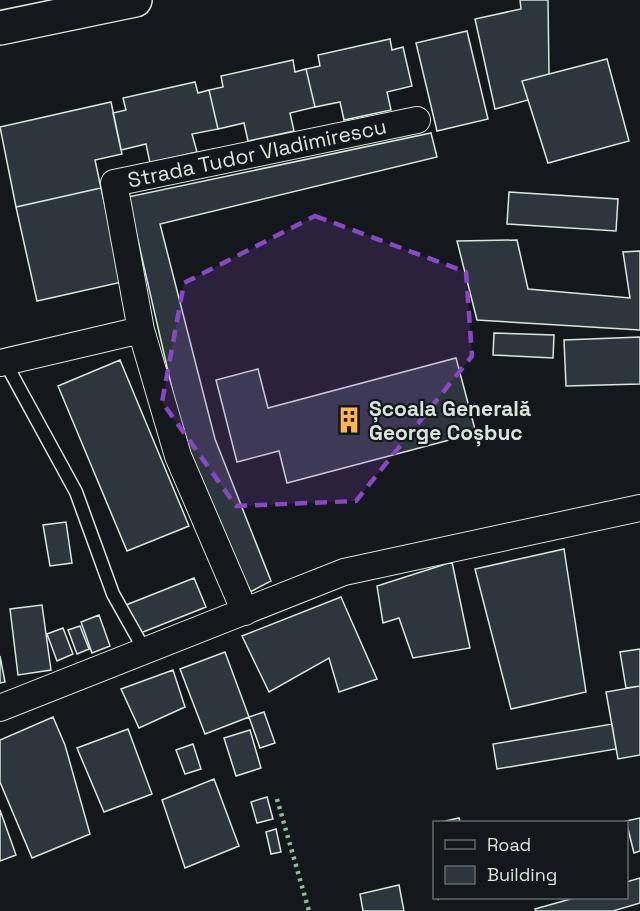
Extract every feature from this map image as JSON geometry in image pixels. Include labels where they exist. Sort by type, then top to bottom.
[{"type":"main road","points":[[0,28],[135,0]]},
{"type":"street","name":"Strada Tudor Vladimirescu","points":[[245,612],[178,456],[141,330],[114,183],[417,120]]},
{"type":"street","points":[[2,362],[141,330]]},
{"type":"street","points":[[0,708],[344,572],[640,508]]},
{"type":"lane","points":[[2,362],[76,492],[113,594],[145,651]]},
{"type":"highlighted area","points":[[315,216],[466,272],[472,356],[356,501],[236,506],[162,402],[184,283]]},
{"type":"building","points":[[520,0],[548,0],[549,74],[522,81],[528,100],[495,109],[475,19],[521,9]]},
{"type":"building","points":[[467,31],[488,119],[437,131],[416,43]]},
{"type":"building","points":[[390,39],[392,50],[403,47],[412,86],[387,92],[391,110],[344,120],[340,102],[315,107],[306,69],[320,66],[318,55]]},
{"type":"building","points":[[607,59],[629,141],[548,163],[522,81]]},
{"type":"building","points":[[293,60],[295,72],[306,69],[315,107],[290,113],[294,131],[248,141],[244,123],[218,129],[209,90],[223,87],[221,76]]},
{"type":"building","points":[[195,82],[198,93],[209,90],[218,129],[192,134],[197,152],[150,163],[146,144],[121,150],[113,113],[126,110],[123,98]]},
{"type":"building","points":[[111,102],[122,154],[95,160],[101,188],[16,207],[0,127]]},
{"type":"building","points":[[431,133],[437,157],[160,224],[215,439],[271,581],[248,593],[185,445],[128,197]]},
{"type":"building","points":[[101,188],[122,282],[37,301],[16,207]]},
{"type":"building","points":[[509,192],[618,199],[616,231],[507,224]]},
{"type":"building","points":[[517,240],[528,289],[630,298],[623,252],[640,251],[640,330],[477,320],[457,241]]},
{"type":"building","points":[[494,333],[554,335],[553,358],[493,355]]},
{"type":"building","points":[[640,337],[640,384],[566,386],[564,340]]},
{"type":"building","name":"Școala Generală George Coșbuc","points":[[456,358],[476,433],[287,483],[279,451],[237,462],[216,380],[258,369],[268,408]]},
{"type":"building","points":[[120,360],[189,526],[127,551],[58,386]]},
{"type":"building","points":[[66,522],[72,563],[50,566],[43,525]]},
{"type":"building","points":[[564,549],[586,692],[511,709],[475,569]]},
{"type":"building","points":[[452,562],[470,648],[413,658],[399,618],[383,623],[377,586]]},
{"type":"building","points":[[194,578],[206,607],[138,634],[126,605]]},
{"type":"building","points":[[341,597],[377,679],[339,692],[329,658],[269,692],[242,636]]},
{"type":"building","points":[[42,605],[51,670],[18,675],[10,609]]},
{"type":"building","points":[[99,615],[110,646],[92,653],[81,622]]},
{"type":"building","points":[[80,626],[89,649],[77,654],[68,630]]},
{"type":"building","points":[[63,628],[73,654],[57,661],[47,634]]},
{"type":"building","points":[[640,649],[640,686],[626,688],[620,652]]},
{"type":"building","points":[[225,652],[249,717],[205,734],[180,669]]},
{"type":"building","points":[[0,656],[5,682],[0,683]]},
{"type":"building","points":[[173,670],[185,707],[139,728],[121,689]]},
{"type":"building","points":[[640,686],[640,755],[618,759],[606,692]]},
{"type":"building","points":[[264,712],[275,743],[260,748],[249,717]]},
{"type":"building","points":[[53,717],[65,745],[90,834],[32,858],[0,782],[0,740]]},
{"type":"building","points":[[612,724],[616,749],[497,769],[493,744]]},
{"type":"building","points":[[128,729],[152,794],[104,812],[77,748]]},
{"type":"building","points":[[250,730],[261,768],[236,776],[224,738]]},
{"type":"building","points":[[193,744],[201,769],[185,774],[176,750]]},
{"type":"building","points":[[214,779],[239,846],[185,868],[162,800]]},
{"type":"building","points":[[267,797],[273,819],[257,823],[251,802]]},
{"type":"building","points":[[0,810],[16,855],[0,861]]},
{"type":"building","points":[[640,818],[640,851],[634,853],[628,821],[626,821]]},
{"type":"building","points":[[276,829],[281,852],[271,854],[266,832]]},
{"type":"building","points":[[640,878],[640,903],[613,911],[536,911],[535,909],[570,899],[628,899],[628,881]]},
{"type":"building","points":[[399,885],[404,911],[363,911],[360,894]]},
{"type":"hedge","points":[[277,799],[309,911]]},
{"type":"place","name":"Școala Generală George Coșbuc","points":[[349,420]]}]
